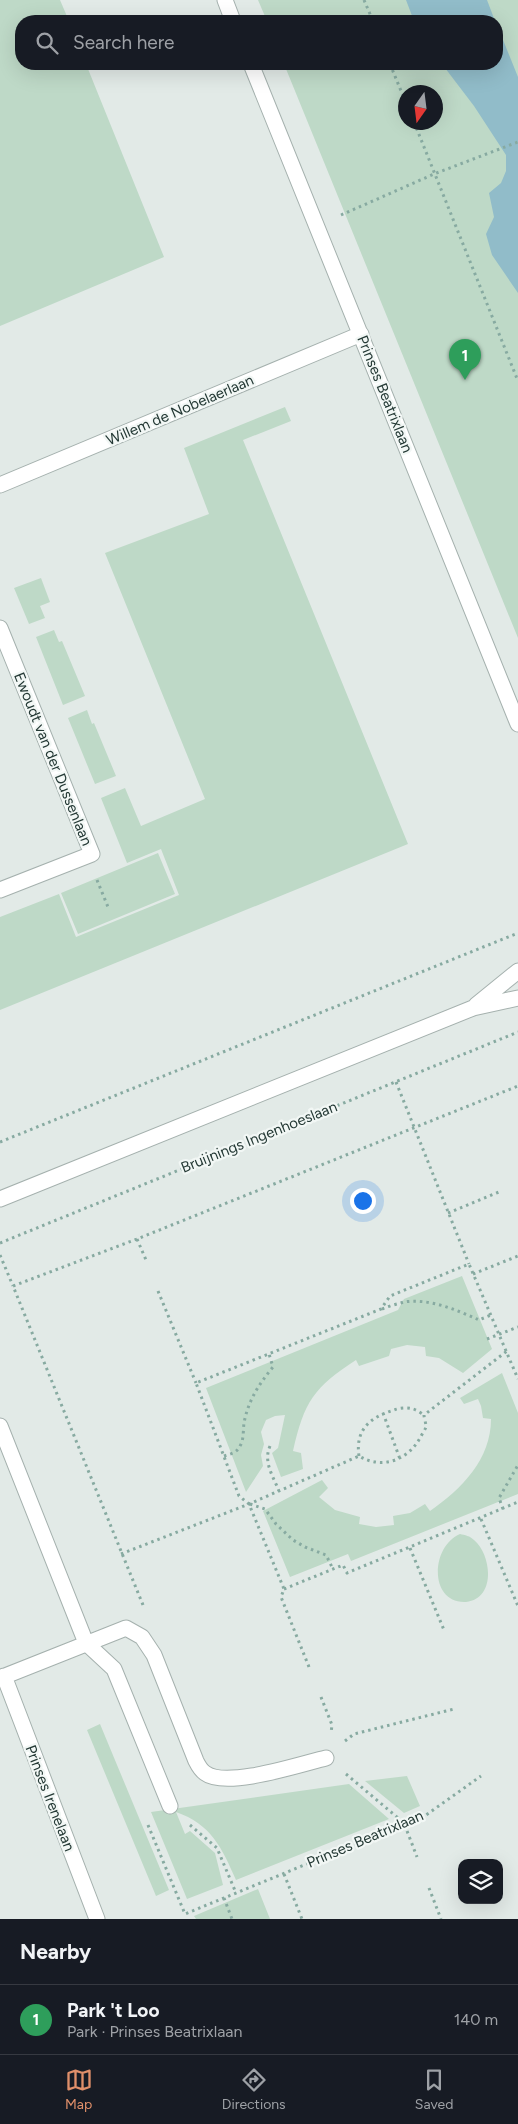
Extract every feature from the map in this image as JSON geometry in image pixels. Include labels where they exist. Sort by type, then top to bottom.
[{"type":"street","points":[[225,0],[231,15]]},
{"type":"street","name":"Prinses Beatrixlaan","points":[[253,70],[518,724]]},
{"type":"street","name":"Willem de Nobelaerlaan","points":[[0,485],[361,334]]},
{"type":"street","name":"Ewoudt van der Dussenlaan","points":[[0,628],[92,854],[0,890]]},
{"type":"street","points":[[473,1008],[518,971]]},
{"type":"street","points":[[0,1199],[473,1008],[518,998]]},
{"type":"street","points":[[0,1426],[86,1643],[114,1669],[170,1806]]},
{"type":"street","points":[[2,1677],[126,1628],[142,1637],[154,1655],[196,1762],[206,1774],[222,1778],[242,1778],[326,1758]]},
{"type":"street","name":"Prinses Irenelaan","points":[[2,1677],[97,1919]]},
{"type":"path","points":[[364,0],[370,15]]},
{"type":"path","points":[[392,70],[399,85]]},
{"type":"path","points":[[417,130],[518,381]]},
{"type":"path","points":[[316,225],[434,174],[518,142]]},
{"type":"path","points":[[0,1142],[518,933]]},
{"type":"path","name":"Bruijnings Ingenhoeslaan","points":[[0,1243],[518,1032]]},
{"type":"path","points":[[396,1082],[448,1213],[518,1379]]},
{"type":"path","points":[[12,1286],[137,1239],[518,1086]]},
{"type":"path","points":[[448,1213],[499,1192]]},
{"type":"path","points":[[137,1239],[146,1260]]},
{"type":"path","points":[[0,1255],[152,1628],[142,1637]]},
{"type":"path","points":[[474,1274],[518,1256]]},
{"type":"path","points":[[381,1309],[390,1296],[469,1264]]},
{"type":"path","points":[[158,1291],[196,1383],[239,1496],[249,1504],[265,1509],[276,1524],[294,1540],[305,1547],[326,1555],[332,1569]]},
{"type":"path","points":[[196,1383],[381,1309],[405,1302],[418,1302],[449,1308],[479,1320],[492,1315]]},
{"type":"path","points":[[487,1339],[518,1327]]},
{"type":"path","points":[[424,1415],[507,1351]]},
{"type":"path","points":[[224,1456],[236,1452],[242,1444],[244,1423],[250,1404],[257,1388],[273,1367],[269,1354]]},
{"type":"path","points":[[359,1456],[358,1446],[368,1422],[383,1413],[398,1408],[412,1408],[424,1415]]},
{"type":"path","points":[[383,1413],[400,1459]]},
{"type":"path","points":[[359,1456],[368,1462],[382,1463],[400,1459],[415,1447],[426,1428],[424,1415]]},
{"type":"path","points":[[270,1446],[266,1454],[267,1464],[279,1491]]},
{"type":"path","points":[[121,1554],[249,1504],[359,1456]]},
{"type":"path","points":[[503,1509],[499,1498],[518,1465]]},
{"type":"path","points":[[284,1589],[343,1565],[347,1573],[518,1502]]},
{"type":"path","points":[[249,1504],[284,1589],[281,1597],[309,1667]]},
{"type":"path","points":[[481,1518],[518,1606]]},
{"type":"path","points":[[410,1548],[444,1630]]},
{"type":"path","points":[[321,1697],[332,1725],[326,1758]]},
{"type":"path","points":[[326,1758],[354,1734],[454,1710]]},
{"type":"path","points":[[326,1758],[404,1823],[417,1857]]},
{"type":"path","name":"Prinses Beatrixlaan","points":[[174,1886],[185,1914],[426,1815],[481,1776]]},
{"type":"path","points":[[186,1821],[218,1848],[236,1893]]},
{"type":"path","points":[[284,1874],[302,1919]]},
{"type":"path","points":[[429,1888],[441,1919]]},
{"type":"path","points":[[224,1898],[232,1919]]},
{"type":"green space","points":[[0,0],[60,0],[66,15],[15,15],[15,70],[88,70],[164,257],[0,326]]},
{"type":"green space","points":[[258,0],[518,0],[518,638],[286,70],[503,70],[503,15],[264,15]]},
{"type":"green space","points":[[285,407],[291,421],[243,440],[408,844],[0,1010],[0,917],[59,894],[76,937],[179,895],[161,849],[127,863],[101,798],[125,788],[141,826],[205,799],[105,553],[209,514],[184,448]]},
{"type":"green space","points":[[41,578],[50,602],[40,606],[45,618],[29,624],[14,588]]},
{"type":"green space","points":[[54,630],[59,642],[62,641],[85,696],[63,705],[36,637]]},
{"type":"green space","points":[[87,710],[116,776],[95,784],[68,718]]},
{"type":"green space","points":[[158,853],[175,894],[78,934],[61,893]]},
{"type":"green space","points":[[462,1276],[492,1349],[463,1373],[439,1358],[426,1356],[425,1347],[407,1345],[391,1349],[389,1356],[359,1366],[356,1360],[330,1379],[313,1397],[307,1408],[293,1451],[301,1453],[303,1469],[281,1477],[272,1453],[278,1448],[285,1415],[275,1416],[266,1420],[261,1432],[264,1444],[261,1455],[263,1466],[246,1492],[206,1388],[398,1310],[404,1299]]},
{"type":"green space","points":[[502,1373],[518,1413],[518,1494],[351,1561],[348,1554],[290,1577],[263,1511],[322,1480],[328,1488],[319,1497],[335,1510],[360,1517],[359,1524],[376,1527],[394,1525],[393,1516],[410,1513],[425,1504],[430,1511],[453,1493],[473,1472],[486,1447],[490,1434],[491,1419],[483,1418],[478,1399],[464,1404],[460,1398]]},
{"type":"green space","points":[[460,1534],[471,1538],[480,1547],[485,1556],[488,1576],[482,1593],[476,1599],[466,1602],[454,1600],[445,1594],[440,1585],[438,1574],[443,1550],[450,1541]]},
{"type":"green space","points":[[100,1724],[169,1890],[156,1896],[87,1730]]},
{"type":"green space","points":[[407,1776],[420,1806],[404,1813],[365,1781]]},
{"type":"green space","points":[[349,1784],[389,1819],[236,1880],[226,1858],[207,1830],[188,1817],[176,1812],[185,1834],[190,1831],[215,1853],[223,1885],[187,1899],[151,1812]]},
{"type":"green space","points":[[258,1889],[270,1919],[196,1919],[194,1916]]},
{"type":"water","points":[[406,0],[487,0],[493,15],[412,15]]},
{"type":"water","points":[[503,40],[518,77],[518,293],[492,255],[486,234],[494,217],[489,193],[501,183],[506,171],[506,155],[474,106],[447,70],[503,70]]},
{"type":"place","name":"Park 't Loo","points":[[465,380]]}]
